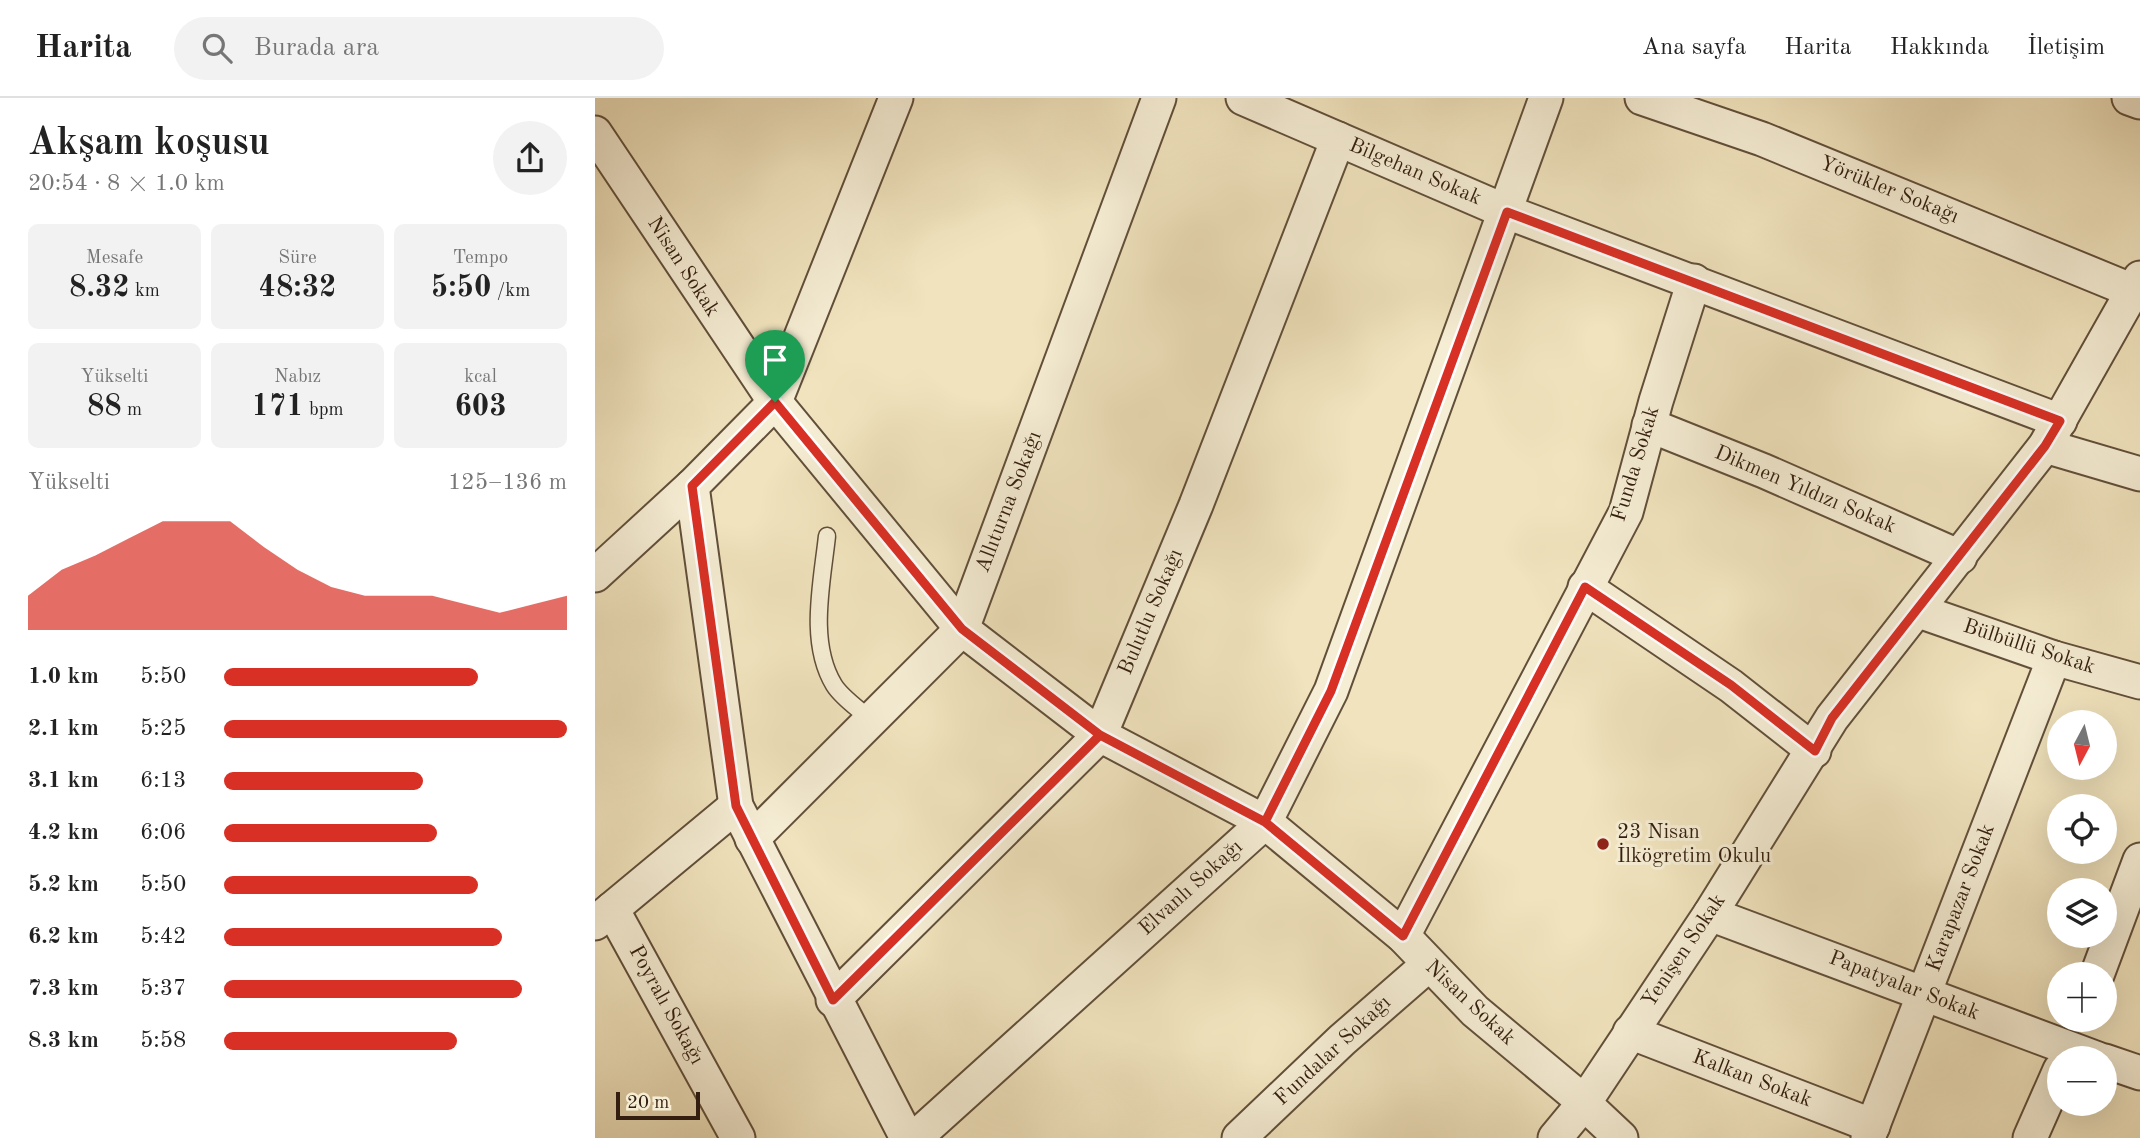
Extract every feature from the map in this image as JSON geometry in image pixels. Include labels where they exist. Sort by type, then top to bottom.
[{"type":"street","points":[[595,575],[692,486],[775,402],[896,98]]},
{"type":"street","name":"Allıturna Sokağı","points":[[752,839],[962,629],[1159,98]]},
{"type":"street","name":"Bilgehan Sokak","points":[[1243,98],[1507,212],[1695,281],[1803,326],[2053,433],[2140,474]]},
{"type":"street","name":"Elvanlı Sokağı","points":[[915,1138],[1265,822],[1331,691],[1507,212],[1546,98]]},
{"type":"street","name":"Yörükler Sokağı","points":[[1642,98],[1762,139],[2137,284]]},
{"type":"street","points":[[2129,98],[2140,102]]},
{"type":"street","name":"Nisan Sokak","points":[[595,133],[775,402],[962,629],[1100,735],[1265,822],[1403,936],[1475,1012],[1584,1103],[1621,1138]]},
{"type":"street","name":"Bulutlu Sokağı","points":[[833,1000],[1100,735],[1196,505],[1338,139]]},
{"type":"street","name":"Funda Sokak","points":[[1403,936],[1626,512],[1649,425],[1695,281]]},
{"type":"street","name":"Yenişen Sokak","points":[[1555,1138],[1584,1103],[1710,914],[1815,751],[1832,718],[1919,611],[2053,433],[2137,284]]},
{"type":"street","name":"Dikmen Yıldızı Sokak","points":[[1649,425],[1959,556]]},
{"type":"street","points":[[692,486],[736,806],[833,1000],[907,1138]]},
{"type":"street","points":[[1585,587],[1731,685],[1815,751]]},
{"type":"street","name":"Bülbüllü Sokak","points":[[1919,611],[2054,658],[2140,682]]},
{"type":"street","name":"Karapazar Sokak","points":[[1871,1132],[2054,658]]},
{"type":"street","points":[[604,916],[736,806]]},
{"type":"street","points":[[2102,962],[2140,860]]},
{"type":"street","name":"Papatyalar Sokak","points":[[1710,914],[2061,1046]]},
{"type":"street","name":"Poyralı Sokağı","points":[[604,916],[738,1138]]},
{"type":"street","name":"Fundalar Sokağı","points":[[1239,1138],[1342,1040],[1428,965]]},
{"type":"street","name":"Kalkan Sokak","points":[[1630,1032],[1871,1132]]},
{"type":"street","points":[[2117,1065],[2140,1073]]},
{"type":"street","points":[[2031,1138],[2047,1106]]},
{"type":"lane","points":[[827,536],[818,612],[825,664],[835,687],[870,719]]},
{"type":"place","name":"23 Nisan İlkögretim Okulu","points":[[1603,844]]},
{"type":"route","points":[[775,402],[692,486],[736,806],[833,1000],[1100,735],[1183,778],[1265,822],[1331,691],[1507,212],[2060,421],[2045,446],[1919,611],[1832,718],[1815,751],[1731,685],[1585,587],[1403,936],[1265,822],[1100,735],[962,629],[775,402]]}]
